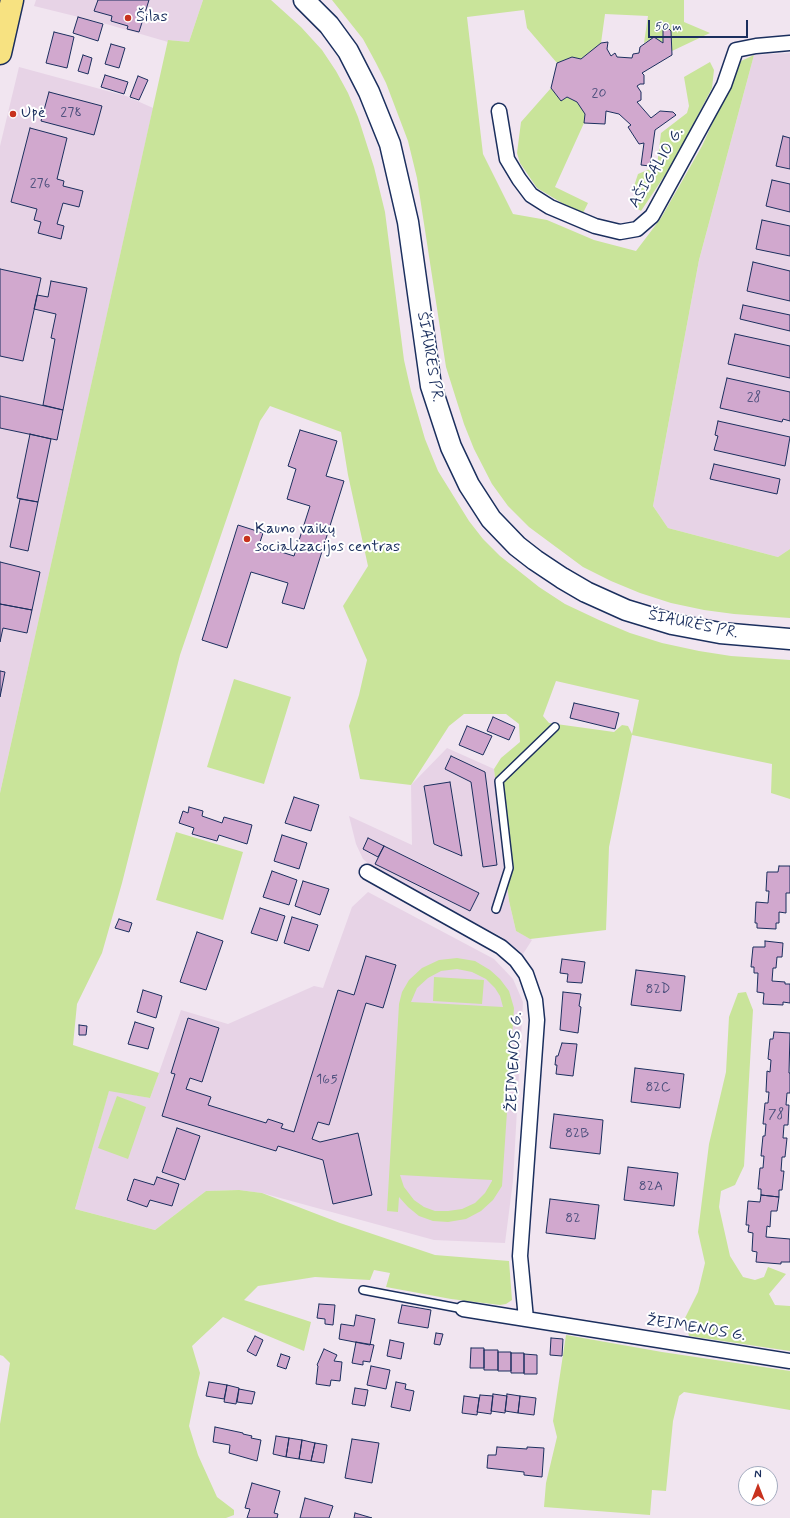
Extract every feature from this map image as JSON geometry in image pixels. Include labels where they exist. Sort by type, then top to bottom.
[{"type":"main road","points":[[0,53],[12,0]]},
{"type":"main road","name":"ŠIAURĖS PR.","points":[[304,0],[329,25],[348,51],[369,92],[390,144],[408,222],[431,386],[451,447],[469,485],[491,519],[517,546],[535,560],[586,592],[626,610],[672,624],[713,632],[790,640]]},
{"type":"street","name":"AŠIGALIO G.","points":[[499,111],[507,159],[531,195],[550,208],[595,226],[620,232],[637,229],[652,216],[724,85],[736,50],[756,46],[790,43]]},
{"type":"street","name":"ŽEIMENOS G.","points":[[367,872],[502,947],[516,960],[526,974],[535,1000],[537,1020],[520,1256],[526,1318]]},
{"type":"street","name":"ŽEIMENOS G.","points":[[463,1309],[790,1361]]},
{"type":"lane","points":[[496,909],[509,868],[499,781],[555,727]]},
{"type":"lane","points":[[363,1290],[463,1309]]},
{"type":"shaded area","points":[[36,0],[203,0],[189,42],[168,40],[168,42],[103,23],[34,6]]},
{"type":"shaded area","points":[[790,53],[790,549],[778,557],[668,528],[653,506],[699,260],[754,55]]},
{"type":"shaded area","points":[[19,67],[126,96],[153,108],[0,793],[0,146]]},
{"type":"shaded area","points":[[447,748],[494,769],[509,901],[516,931],[532,940],[523,954],[502,937],[378,872],[363,859],[356,844],[349,816],[412,845],[411,785]]},
{"type":"shaded area","points":[[368,892],[494,959],[513,979],[523,1002],[513,1181],[505,1243],[434,1240],[262,1193],[239,1190],[206,1191],[155,1230],[75,1209],[109,1090],[150,1098],[181,1010],[228,1024],[314,986],[323,988],[352,907]]},
{"type":"green space","points":[[203,0],[271,0],[301,27],[322,50],[348,93],[358,117],[374,167],[385,212],[404,360],[425,439],[438,471],[469,521],[483,539],[500,556],[539,587],[565,604],[599,620],[630,633],[662,643],[699,651],[731,656],[790,660],[790,799],[771,793],[772,764],[632,735],[609,847],[606,930],[530,939],[516,931],[509,901],[494,769],[501,758],[520,742],[519,724],[506,714],[464,714],[449,726],[411,785],[360,779],[349,726],[359,695],[367,660],[343,606],[368,566],[348,475],[341,432],[270,406],[260,421],[180,655],[122,883],[102,953],[77,1004],[73,1045],[159,1073],[150,1098],[109,1091],[75,1209],[155,1230],[206,1191],[239,1190],[262,1193],[340,1223],[435,1255],[509,1261],[512,1300],[506,1304],[500,1305],[451,1299],[386,1287],[390,1273],[374,1270],[370,1280],[315,1277],[258,1286],[244,1300],[311,1322],[304,1351],[223,1317],[192,1346],[200,1373],[189,1426],[198,1455],[217,1497],[234,1510],[234,1515],[226,1518],[0,1518],[0,1424],[10,1363],[0,1355],[0,793],[168,40],[189,42]],"holes":[[[556,681],[639,700],[632,734],[628,726],[622,725],[614,732],[549,723],[543,716]]]},
{"type":"green space","points":[[332,0],[684,0],[684,22],[710,33],[672,51],[671,31],[667,27],[663,29],[663,43],[654,37],[644,43],[648,16],[605,14],[601,43],[581,59],[572,57],[557,63],[527,28],[524,10],[467,17],[483,154],[513,214],[547,220],[594,240],[636,251],[661,218],[702,146],[741,61],[754,55],[699,260],[653,506],[668,528],[778,557],[790,549],[790,618],[734,614],[704,610],[671,603],[640,593],[583,567],[529,527],[508,506],[492,484],[474,449],[464,424],[446,367],[417,178],[408,141],[386,83],[376,63],[363,39]]},
{"type":"green space","points":[[710,62],[714,70],[712,88],[673,163],[641,211],[635,207],[634,186],[638,174],[657,166],[661,133],[687,113],[689,106],[684,77]]},
{"type":"green space","points":[[551,88],[561,101],[567,97],[577,102],[585,114],[584,123],[555,187],[588,203],[582,215],[537,188],[520,163],[517,153],[521,122]]},
{"type":"green space","points":[[234,679],[291,697],[264,784],[207,767]]},
{"type":"green space","points":[[176,832],[243,852],[223,920],[156,900]]},
{"type":"green space","points":[[457,958],[475,961],[490,970],[500,979],[509,991],[514,1008],[502,1186],[493,1200],[481,1211],[466,1219],[448,1222],[433,1221],[419,1216],[399,1197],[398,1212],[387,1211],[399,1004],[402,992],[409,980],[422,968],[439,960]],"holes":[[[457,969],[472,972],[486,979],[495,988],[500,996],[503,1007],[411,1002],[417,988],[428,978],[441,971]],[[400,1175],[492,1180],[492,1181],[485,1193],[475,1203],[462,1209],[435,1211],[424,1207],[414,1200],[404,1187]]]},
{"type":"green space","points":[[434,977],[484,980],[482,1004],[433,1001]]},
{"type":"green space","points":[[746,992],[753,1010],[744,1166],[735,1185],[721,1191],[719,1207],[730,1256],[743,1277],[755,1280],[764,1277],[768,1267],[786,1274],[769,1294],[775,1305],[790,1306],[790,1351],[689,1336],[685,1318],[698,1292],[705,1263],[698,1232],[709,1144],[726,1072],[729,1017],[738,993]]},
{"type":"green space","points":[[117,1096],[146,1107],[128,1159],[98,1148]]},
{"type":"green space","points":[[566,1335],[662,1352],[790,1371],[790,1410],[684,1392],[679,1396],[673,1421],[666,1491],[652,1490],[650,1515],[544,1507],[546,1483],[557,1437],[553,1421]]},
{"type":"building","name":"Šilas","points":[[98,0],[149,0],[139,32],[127,29],[128,26],[111,21],[112,16],[94,11]]},
{"type":"building","points":[[78,17],[103,24],[98,41],[73,33]]},
{"type":"building","points":[[667,27],[671,31],[672,55],[642,73],[644,75],[644,84],[637,86],[641,92],[641,100],[637,102],[651,118],[660,111],[673,112],[676,115],[655,130],[650,166],[641,165],[644,143],[639,144],[628,127],[631,125],[619,114],[606,111],[605,124],[584,123],[585,114],[577,102],[567,97],[561,101],[551,88],[557,63],[572,57],[581,59],[601,43],[608,42],[607,49],[611,56],[615,53],[617,57],[632,58],[633,54],[639,53],[640,47],[654,37],[663,43],[663,29]]},
{"type":"building","points":[[54,32],[74,37],[67,68],[46,63]]},
{"type":"building","points":[[111,44],[125,48],[119,68],[105,64]]},
{"type":"building","points":[[83,55],[92,58],[88,74],[78,71]]},
{"type":"building","points":[[105,75],[128,82],[124,94],[101,87]]},
{"type":"building","points":[[138,76],[148,80],[139,100],[130,97]]},
{"type":"building","points":[[49,92],[102,106],[94,135],[41,121]]},
{"type":"building","points":[[30,128],[67,138],[57,179],[64,181],[63,186],[83,191],[79,207],[63,203],[57,224],[64,226],[61,239],[38,233],[41,222],[34,220],[37,209],[11,202]]},
{"type":"building","points":[[783,136],[790,138],[790,169],[776,166]]},
{"type":"building","points":[[772,180],[790,184],[790,212],[766,206]]},
{"type":"building","points":[[762,220],[790,226],[790,256],[756,249]]},
{"type":"building","points":[[753,262],[790,271],[790,301],[747,291]]},
{"type":"building","points":[[0,269],[41,278],[23,361],[0,356]]},
{"type":"building","points":[[51,281],[87,288],[63,410],[43,405],[55,339],[51,338],[56,314],[34,309],[37,295],[48,297]]},
{"type":"building","points":[[743,305],[790,315],[790,331],[740,319]]},
{"type":"building","points":[[735,334],[790,346],[790,378],[728,364]]},
{"type":"building","points":[[727,378],[790,392],[790,421],[783,419],[782,422],[720,408]]},
{"type":"building","points":[[0,396],[63,410],[57,440],[0,428]]},
{"type":"building","points":[[718,421],[790,437],[785,466],[714,450],[718,436],[715,435]]},
{"type":"building","name":"Kauno vaikų socializacijos centras","points":[[300,430],[337,441],[326,476],[344,481],[304,609],[282,603],[288,583],[251,572],[227,648],[202,640],[238,525],[263,533],[259,545],[294,556],[310,506],[287,499],[296,469],[288,466]]},
{"type":"building","points":[[30,434],[51,439],[38,502],[17,498]]},
{"type":"building","points":[[714,464],[780,479],[777,494],[710,479]]},
{"type":"building","points":[[20,499],[38,502],[28,551],[10,547]]},
{"type":"building","points":[[0,562],[40,572],[32,610],[0,604]]},
{"type":"building","points":[[0,604],[32,610],[27,633],[3,628],[0,642]]},
{"type":"building","points":[[0,671],[5,672],[0,697]]},
{"type":"building","points":[[574,703],[619,713],[615,729],[570,718]]},
{"type":"building","points":[[493,717],[515,727],[509,740],[487,731]]},
{"type":"building","points":[[467,726],[492,736],[483,755],[459,745]]},
{"type":"building","points":[[451,756],[485,772],[497,865],[483,867],[471,782],[445,769]]},
{"type":"building","points":[[450,782],[462,856],[434,844],[424,786]]},
{"type":"building","points":[[294,797],[319,805],[311,831],[285,823]]},
{"type":"building","points":[[189,807],[203,811],[202,816],[222,823],[224,817],[252,825],[247,844],[219,835],[217,841],[192,834],[194,828],[179,823],[183,811],[188,813]]},
{"type":"building","points":[[282,835],[307,843],[299,869],[274,861]]},
{"type":"building","points":[[368,838],[384,846],[378,857],[363,849]]},
{"type":"building","points":[[384,846],[479,893],[470,911],[375,864]]},
{"type":"building","points":[[779,866],[790,866],[790,893],[786,893],[786,913],[779,912],[779,923],[776,923],[776,929],[757,928],[757,923],[755,923],[756,902],[768,903],[769,891],[766,891],[767,872],[778,872]]},
{"type":"building","points":[[272,871],[297,880],[289,905],[263,897]]},
{"type":"building","points":[[303,881],[329,889],[320,915],[295,906]]},
{"type":"building","points":[[260,908],[285,916],[277,941],[251,933]]},
{"type":"building","points":[[292,917],[318,925],[309,951],[284,943]]},
{"type":"building","points":[[119,919],[132,923],[129,932],[115,928]]},
{"type":"building","points":[[197,932],[223,941],[206,990],[180,982]]},
{"type":"building","points":[[765,941],[783,943],[782,957],[777,957],[776,968],[773,968],[772,981],[790,984],[790,1003],[783,1002],[783,1005],[763,1004],[764,993],[757,992],[758,973],[754,973],[754,967],[751,967],[753,947],[765,947]]},
{"type":"building","points":[[366,956],[396,965],[383,1008],[366,1003],[329,1125],[318,1122],[312,1139],[320,1142],[358,1133],[372,1195],[333,1204],[323,1160],[278,1146],[276,1151],[162,1116],[175,1074],[171,1073],[188,1018],[219,1028],[202,1082],[190,1078],[186,1089],[211,1097],[208,1105],[266,1123],[268,1119],[283,1124],[281,1128],[294,1132],[338,990],[354,995]]},
{"type":"building","points":[[562,959],[585,962],[582,983],[567,982],[568,974],[560,973]]},
{"type":"building","points":[[636,970],[685,976],[681,1011],[631,1005]]},
{"type":"building","points":[[143,990],[162,996],[156,1018],[137,1012]]},
{"type":"building","points":[[563,992],[581,994],[578,1033],[560,1030]]},
{"type":"building","points":[[135,1022],[154,1028],[148,1049],[128,1044]]},
{"type":"building","points":[[79,1025],[87,1026],[86,1035],[79,1035]]},
{"type":"building","points":[[774,1032],[790,1033],[790,1093],[787,1093],[786,1105],[789,1105],[788,1125],[784,1125],[783,1138],[787,1138],[785,1157],[782,1157],[781,1171],[784,1171],[782,1190],[779,1190],[779,1197],[761,1195],[761,1189],[758,1189],[760,1168],[763,1168],[764,1156],[761,1156],[766,1124],[763,1124],[765,1103],[768,1103],[769,1092],[766,1092],[767,1071],[770,1072],[771,1060],[768,1059],[770,1039],[773,1039]]},
{"type":"building","points":[[562,1043],[577,1044],[573,1076],[556,1074],[556,1056],[558,1056]]},
{"type":"building","points":[[635,1068],[684,1074],[680,1108],[631,1102]]},
{"type":"building","points":[[554,1114],[603,1120],[600,1154],[550,1148]]},
{"type":"building","points":[[177,1128],[200,1136],[185,1180],[162,1172]]},
{"type":"building","points":[[628,1167],[678,1173],[674,1206],[624,1200]]},
{"type":"building","points":[[157,1177],[179,1184],[172,1206],[150,1200],[147,1207],[127,1200],[134,1179],[154,1185]]},
{"type":"building","points":[[761,1195],[779,1197],[777,1211],[771,1211],[770,1227],[767,1226],[766,1237],[790,1239],[790,1262],[781,1262],[781,1264],[756,1262],[757,1252],[752,1251],[753,1233],[748,1232],[749,1225],[746,1225],[748,1201],[760,1202]]},
{"type":"building","points":[[550,1199],[599,1205],[595,1239],[546,1233]]},
{"type":"building","points":[[319,1304],[335,1305],[333,1325],[325,1324],[325,1319],[317,1318]]},
{"type":"building","points":[[402,1305],[431,1310],[428,1328],[398,1323]]},
{"type":"building","points":[[356,1315],[375,1319],[370,1345],[339,1339],[341,1324],[354,1326]]},
{"type":"building","points":[[436,1333],[443,1334],[440,1345],[434,1344]]},
{"type":"building","points":[[255,1336],[263,1340],[256,1356],[247,1351]]},
{"type":"building","points":[[551,1338],[563,1339],[562,1356],[550,1355]]},
{"type":"building","points":[[390,1340],[404,1343],[401,1359],[387,1356]]},
{"type":"building","points":[[356,1342],[374,1345],[370,1362],[363,1361],[363,1365],[352,1363]]},
{"type":"building","points":[[471,1348],[484,1348],[484,1368],[470,1368]]},
{"type":"building","points":[[324,1349],[337,1355],[334,1361],[342,1362],[340,1381],[331,1380],[330,1386],[316,1384],[317,1365]]},
{"type":"building","points":[[484,1350],[498,1350],[498,1370],[484,1370]]},
{"type":"building","points":[[498,1352],[511,1352],[511,1371],[498,1371]]},
{"type":"building","points":[[511,1353],[524,1353],[524,1373],[511,1373]]},
{"type":"building","points":[[281,1354],[290,1357],[286,1369],[277,1366]]},
{"type":"building","points":[[524,1354],[537,1355],[537,1374],[524,1374]]},
{"type":"building","points":[[371,1366],[390,1370],[386,1389],[367,1385]]},
{"type":"building","points":[[209,1382],[227,1385],[224,1399],[206,1396]]},
{"type":"building","points":[[396,1382],[406,1384],[405,1389],[414,1391],[410,1411],[391,1407]]},
{"type":"building","points":[[227,1385],[239,1388],[236,1404],[224,1402]]},
{"type":"building","points":[[355,1388],[368,1390],[365,1406],[352,1404]]},
{"type":"building","points":[[239,1389],[255,1392],[252,1404],[237,1402]]},
{"type":"building","points":[[493,1394],[507,1396],[505,1413],[491,1411]]},
{"type":"building","points":[[507,1394],[520,1396],[518,1413],[505,1411]]},
{"type":"building","points":[[480,1395],[493,1396],[491,1414],[477,1412]]},
{"type":"building","points":[[464,1396],[479,1398],[477,1415],[462,1413]]},
{"type":"building","points":[[520,1396],[536,1398],[534,1415],[518,1413]]},
{"type":"building","points":[[215,1427],[243,1433],[252,1436],[251,1438],[261,1440],[257,1461],[229,1453],[230,1445],[213,1442]]},
{"type":"building","points":[[276,1436],[289,1438],[286,1457],[273,1454]]},
{"type":"building","points":[[289,1438],[302,1440],[299,1459],[286,1457]]},
{"type":"building","points":[[352,1439],[379,1443],[372,1483],[345,1478]]},
{"type":"building","points":[[302,1440],[315,1443],[311,1461],[299,1459]]},
{"type":"building","points":[[315,1443],[327,1445],[324,1463],[311,1461]]},
{"type":"building","points":[[497,1447],[527,1449],[527,1447],[544,1448],[542,1477],[524,1475],[524,1472],[487,1468],[488,1455],[496,1455]]},
{"type":"building","points":[[252,1483],[280,1491],[274,1513],[278,1514],[277,1518],[247,1518],[250,1509],[245,1508]]},
{"type":"building","points":[[305,1498],[333,1506],[329,1518],[300,1518]]},
{"type":"building","points":[[355,1513],[372,1518],[354,1518]]},
{"type":"place","name":"Šilas","points":[[128,18]]},
{"type":"place","name":"Upė","points":[[13,114]]},
{"type":"place","name":"Kauno vaikų socializacijos centras","points":[[247,539]]}]
